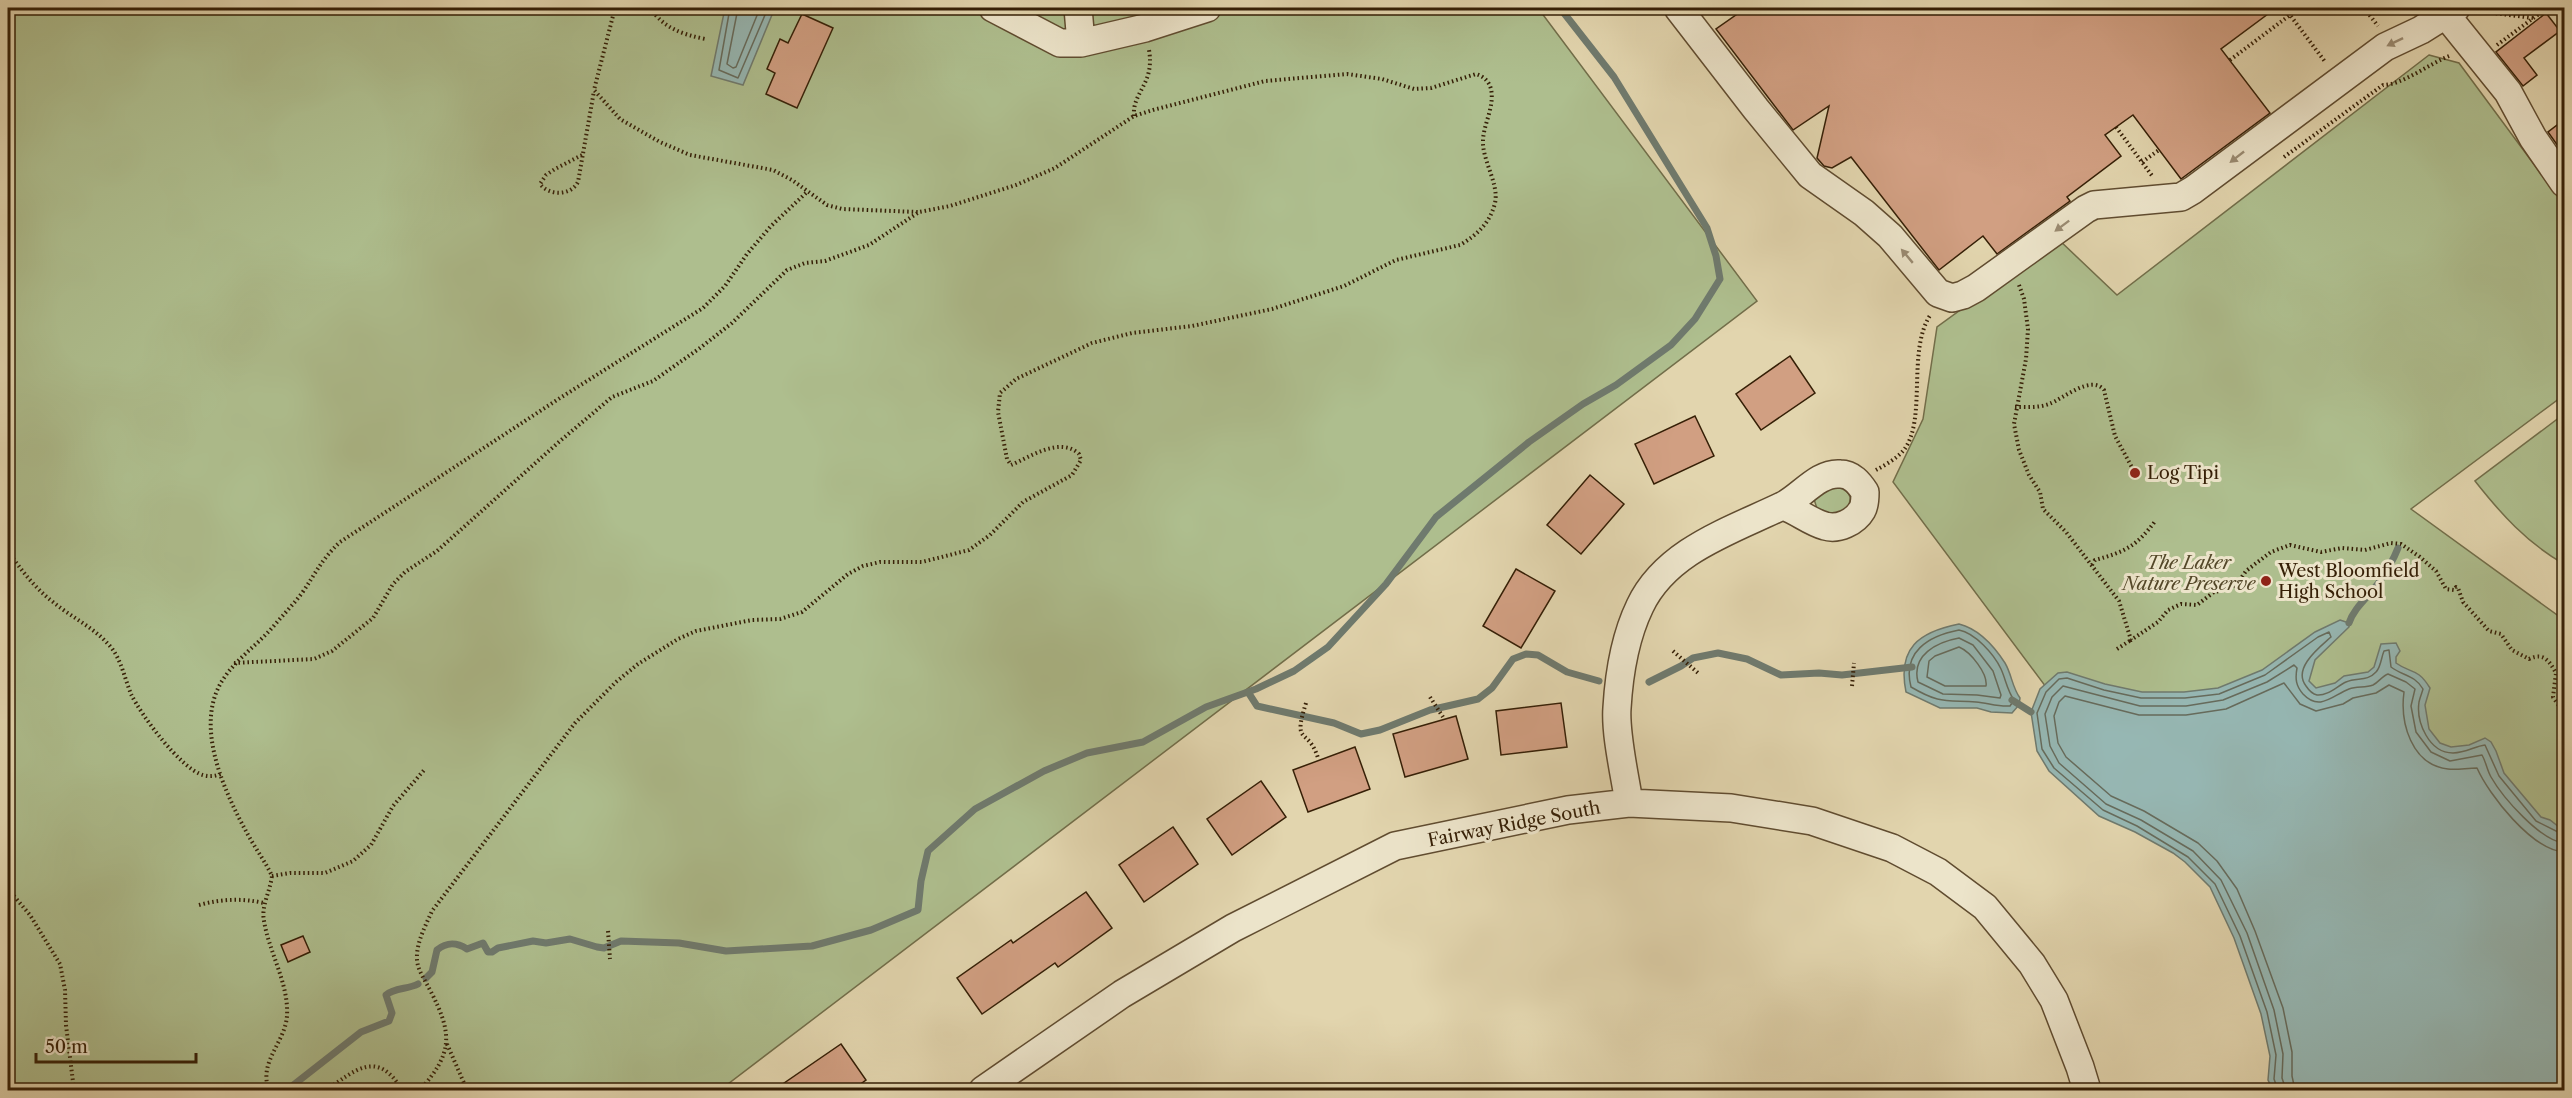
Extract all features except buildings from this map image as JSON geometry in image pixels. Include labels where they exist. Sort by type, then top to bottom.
[{"type":"street","points":[[993,8],[1019,15],[1060,43],[1081,43],[1143,18],[1207,8]]},
{"type":"street","points":[[1078,8],[1081,43]]},
{"type":"street","points":[[1678,8],[1756,109],[1810,174],[1864,213],[1890,236],[1929,284],[1943,295],[1952,298],[1963,296],[2008,267],[2094,205],[2181,197],[2385,47],[2451,11],[2472,47],[2508,92],[2533,138],[2565,183]]},
{"type":"street","points":[[1629,803],[1617,710],[1627,635],[1641,604],[1658,576],[1706,542],[1737,524],[1783,506],[1823,478],[1839,473],[1851,477],[1865,492],[1862,510],[1848,523],[1827,527],[1796,510],[1783,506]]},
{"type":"street","name":"Fairway Ridge South","points":[[983,1090],[1122,994],[1233,928],[1395,846],[1568,810],[1629,803],[1731,808],[1812,821],[1892,848],[1938,872],[1985,907],[2032,964],[2054,1000],[2087,1090]]},
{"type":"path","points":[[582,155],[546,175],[540,184],[543,188],[558,193],[573,189],[578,182],[594,90],[615,8]]},
{"type":"path","points":[[650,8],[660,22],[684,34],[705,39]]},
{"type":"path","points":[[2536,8],[2543,10]]},
{"type":"path","points":[[2495,13],[2533,18]]},
{"type":"path","points":[[2230,60],[2290,15],[2333,72]]},
{"type":"path","points":[[1134,116],[1133,109],[1149,76],[1151,63],[1143,18]]},
{"type":"path","points":[[2284,157],[2383,85],[2394,85],[2431,63],[2472,47]]},
{"type":"path","points":[[467,1090],[447,1043],[438,1006],[419,971],[417,961],[421,936],[432,911],[575,723],[616,682],[660,649],[696,631],[752,620],[780,619],[802,612],[848,574],[863,566],[880,562],[922,562],[969,550],[990,534],[1023,502],[1072,475],[1079,466],[1079,454],[1075,450],[1062,447],[1049,449],[1010,464],[1000,432],[998,401],[1004,388],[1016,379],[1092,343],[1132,333],[1192,326],[1272,309],[1344,286],[1396,260],[1460,245],[1477,234],[1484,226],[1496,200],[1483,143],[1492,98],[1491,88],[1486,80],[1476,74],[1431,88],[1414,89],[1382,79],[1347,74],[1265,81],[1134,116],[1055,168],[1016,185],[950,206],[919,212],[842,209],[827,206],[792,180],[773,170],[690,155],[660,142],[620,119],[594,90]]},
{"type":"path","points":[[2116,127],[2159,185]]},
{"type":"path","points":[[2142,162],[2159,150]]},
{"type":"path","points":[[269,1090],[266,1079],[267,1069],[287,1017],[283,990],[263,919],[264,903],[271,889],[272,876],[247,833],[221,774],[213,747],[211,719],[213,697],[234,663],[267,634],[303,592],[325,556],[340,543],[560,398],[704,308],[725,286],[747,254],[771,226],[807,192]]},
{"type":"path","points":[[234,663],[314,659],[332,651],[373,618],[393,584],[405,572],[437,551],[516,479],[612,397],[653,381],[700,348],[732,323],[787,270],[804,263],[825,261],[869,245],[919,212]]},
{"type":"path","points":[[2008,267],[2024,299],[2028,328],[2026,359],[2013,424],[2019,450],[2029,476],[2040,492],[2043,509],[2066,532],[2081,555],[2092,565],[2119,601],[2131,640]]},
{"type":"path","points":[[1857,481],[1887,464],[1903,451],[1912,435],[1919,345],[1925,323],[1943,295]]},
{"type":"path","points":[[2015,407],[2049,404],[2071,392],[2095,384],[2100,385],[2104,390],[2115,436],[2135,473]]},
{"type":"path","points":[[2092,565],[2095,560],[2111,557],[2133,546],[2156,520]]},
{"type":"path","points":[[2117,649],[2158,622],[2168,610],[2181,604],[2197,605],[2214,592],[2234,588],[2246,571],[2271,552],[2290,545],[2315,551],[2342,548],[2366,550],[2391,543],[2401,544],[2436,572],[2446,589],[2458,588],[2463,602],[2489,631],[2505,638],[2512,650],[2529,659],[2539,656],[2547,659],[2556,674],[2553,697],[2565,713]]},
{"type":"path","points":[[8,551],[34,585],[53,603],[109,644],[117,654],[141,712],[156,733],[196,772],[210,777],[221,774]]},
{"type":"path","points":[[1673,651],[1698,673]]},
{"type":"path","points":[[1852,686],[1854,663]]},
{"type":"path","points":[[1430,697],[1443,717]]},
{"type":"path","points":[[1306,703],[1299,724],[1301,735],[1311,743],[1318,758]]},
{"type":"path","points":[[272,876],[290,873],[325,873],[353,861],[370,845],[393,806],[425,769]]},
{"type":"path","points":[[8,890],[30,915],[60,964],[65,990],[66,1025],[74,1090]]},
{"type":"path","points":[[199,905],[230,899],[248,899],[264,903]]},
{"type":"path","points":[[608,931],[610,959]]},
{"type":"path","points":[[420,1090],[443,1061],[447,1043]]},
{"type":"path","points":[[326,1090],[347,1075],[367,1065],[385,1071],[394,1078],[402,1090]]},
{"type":"green space","points":[[8,8],[1538,8],[1757,301],[720,1090],[8,1090]]},
{"type":"green space","name":"The Laker Nature Preserve","points":[[2429,55],[2459,63],[2564,205],[2564,395],[2411,509],[2564,620],[2564,1044],[2152,829],[1893,482],[1923,419],[1937,327],[2058,239],[2117,295]]},
{"type":"green space","points":[[2564,414],[2564,564],[2538,547],[2515,527],[2475,481]]},
{"type":"green space","points":[[1837,483],[1850,497],[1845,516],[1818,512],[1814,499]]},
{"type":"water","points":[[725,8],[774,10],[743,85],[711,76]]},
{"type":"water","points":[[2340,620],[2349,623],[2349,627],[2315,660],[2309,681],[2316,688],[2335,683],[2344,676],[2368,672],[2374,667],[2381,644],[2396,643],[2400,651],[2396,657],[2396,663],[2417,674],[2430,688],[2425,705],[2429,729],[2440,743],[2451,747],[2469,745],[2485,738],[2491,742],[2504,773],[2541,817],[2550,820],[2564,831],[2564,1090],[2273,1090],[2268,1080],[2270,1056],[2261,1014],[2234,938],[2210,887],[2173,853],[2099,816],[2049,771],[2037,751],[2031,712],[2040,689],[2058,673],[2067,672],[2105,684],[2142,692],[2184,692],[2218,688],[2262,670],[2315,632]]},
{"type":"water","points":[[1959,624],[1985,639],[2005,663],[2020,698],[2019,705],[2012,713],[1991,712],[1977,708],[1940,708],[1906,692],[1905,664],[1914,644],[1933,632]]},
{"type":"waterway","points":[[426,978],[432,972],[437,950],[444,945],[452,944],[467,949],[483,943],[488,952],[492,952],[498,948],[533,941],[546,943],[570,939],[604,948],[621,941],[679,943],[726,951],[812,946],[871,930],[918,910],[921,881],[928,851],[975,809],[1044,771],[1087,753],[1143,742],[1206,707],[1256,689],[1294,671],[1328,647],[1386,584],[1436,517],[1529,442],[1583,404],[1616,385],[1671,345],[1695,319],[1720,279],[1716,256],[1707,228],[1614,77],[1560,8]]},
{"type":"waterway","points":[[2349,623],[2357,608],[2383,576],[2398,548]]},
{"type":"waterway","points":[[1649,682],[1693,658],[1718,653],[1747,659],[1781,675],[1819,673],[1842,675],[1912,667]]},
{"type":"waterway","points":[[1248,692],[1257,706],[1334,723],[1361,734],[1380,730],[1430,710],[1478,699],[1492,688],[1513,659],[1526,654],[1538,655],[1567,672],[1599,681]]},
{"type":"waterway","points":[[2012,700],[2031,712]]},
{"type":"waterway","points":[[287,1090],[361,1032],[389,1021],[392,1013],[386,995],[418,984]]},
{"type":"place","name":"Log Tipi","points":[[2135,473]]},
{"type":"place","name":"West Bloomfield High School","points":[[2266,581]]}]
